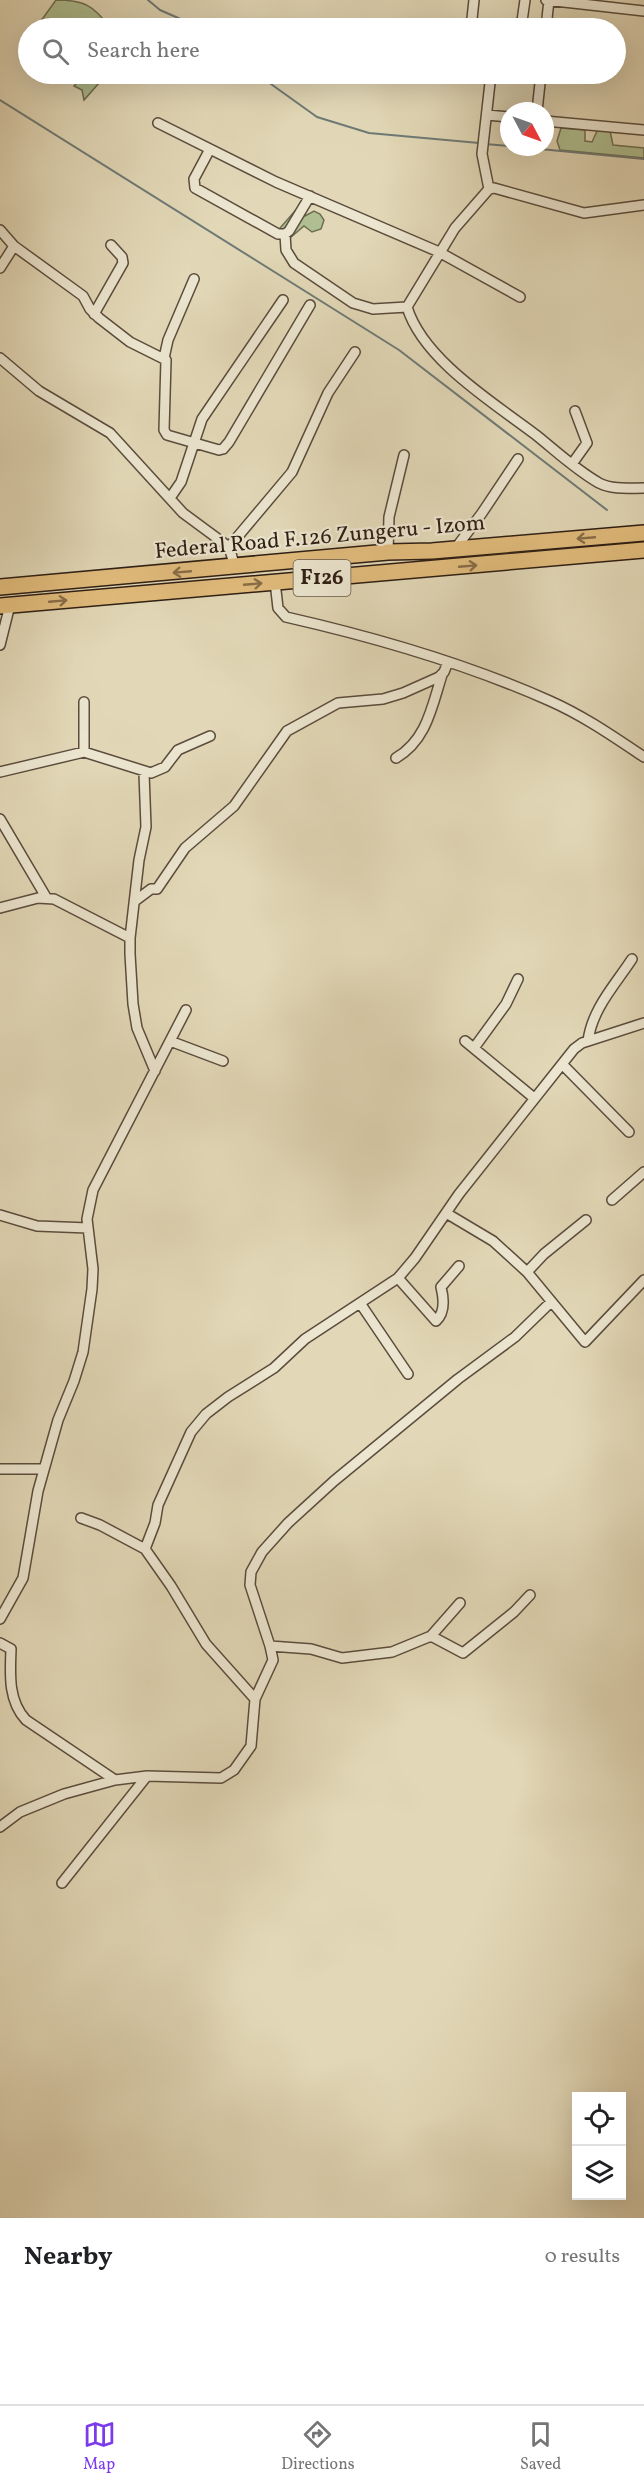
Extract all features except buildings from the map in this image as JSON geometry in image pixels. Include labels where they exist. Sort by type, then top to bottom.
[{"type":"main road","name":"Federal Road F.126 Zungeru - Izom","points":[[0,587],[388,552],[432,551],[644,533]]},
{"type":"main road","name":"Federal Road F.126 Zungeru - Izom","points":[[5,606],[644,550]]},
{"type":"main road","points":[[432,551],[432,569]]},
{"type":"street","points":[[472,18],[474,0]]},
{"type":"street","points":[[522,18],[525,0]]},
{"type":"street","points":[[547,18],[548,0],[644,10]]},
{"type":"street","points":[[489,84],[482,154],[489,189]]},
{"type":"street","points":[[538,102],[540,84]]},
{"type":"street","points":[[487,115],[500,116]]},
{"type":"street","points":[[554,121],[644,130]]},
{"type":"street","points":[[158,123],[276,182],[439,252],[520,297]]},
{"type":"street","points":[[210,149],[194,179],[195,188],[278,234],[285,234]]},
{"type":"street","points":[[407,307],[439,252],[476,201],[489,189],[494,188],[584,213],[644,205]]},
{"type":"street","points":[[310,196],[285,234],[286,250],[294,263],[353,303],[373,309],[407,307]]},
{"type":"street","points":[[0,230],[14,246],[83,296],[94,314],[130,342],[166,360]]},
{"type":"street","points":[[94,314],[123,263],[122,257],[111,245]]},
{"type":"street","points":[[0,268],[14,246]]},
{"type":"street","points":[[194,279],[168,340],[164,358],[166,360],[164,430],[167,435],[219,450],[226,446],[310,305]]},
{"type":"street","points":[[171,498],[181,482],[202,419],[283,300]]},
{"type":"street","points":[[407,307],[418,332],[436,354],[472,387],[572,464],[607,486],[644,488]]},
{"type":"street","points":[[229,547],[287,480],[328,393],[355,352]]},
{"type":"street","points":[[0,358],[39,391],[110,433],[191,520],[229,547],[235,567]]},
{"type":"street","points":[[572,464],[587,443],[575,411]]},
{"type":"street","points":[[388,552],[388,517],[404,455]]},
{"type":"street","points":[[455,549],[518,459]]},
{"type":"street","points":[[275,582],[278,608],[280,613],[286,617],[448,662],[550,701],[585,719],[644,757]]},
{"type":"street","points":[[0,645],[5,606]]},
{"type":"street","points":[[396,758],[406,751],[423,732],[448,662]]},
{"type":"street","points":[[135,901],[151,890],[157,889],[185,848],[234,806],[287,731],[338,703],[392,697],[442,675]]},
{"type":"street","points":[[84,702],[84,752]]},
{"type":"street","points":[[0,772],[84,752],[144,773],[151,773],[165,767],[178,750],[210,736]]},
{"type":"street","points":[[144,773],[146,827],[130,938],[133,1004],[137,1028],[155,1071]]},
{"type":"street","points":[[0,819],[46,897],[130,938]]},
{"type":"street","points":[[0,908],[46,897]]},
{"type":"street","points":[[588,1041],[590,1027],[598,1008],[632,959]]},
{"type":"street","points":[[474,1048],[506,1004],[518,979]]},
{"type":"street","points":[[0,1619],[24,1578],[44,1469],[58,1420],[83,1352],[93,1269],[88,1208],[93,1190],[186,1010]]},
{"type":"street","points":[[145,1550],[155,1523],[158,1505],[191,1432],[206,1414],[274,1368],[305,1339],[398,1278],[415,1258],[466,1184],[574,1049],[588,1041],[644,1023]]},
{"type":"street","points":[[170,1041],[224,1061]]},
{"type":"street","points":[[465,1041],[534,1098]]},
{"type":"street","points":[[562,1064],[629,1132]]},
{"type":"street","points":[[612,1200],[644,1172]]},
{"type":"street","points":[[446,1213],[493,1240],[527,1272],[585,1342],[644,1280]]},
{"type":"street","points":[[0,1215],[37,1226],[88,1228]]},
{"type":"street","points":[[527,1272],[544,1254],[586,1220]]},
{"type":"street","points":[[398,1278],[436,1321],[443,1310],[442,1285],[459,1266]]},
{"type":"street","points":[[0,1827],[31,1807],[64,1794],[115,1780],[147,1776],[221,1778],[228,1775],[250,1746],[255,1699],[272,1667],[270,1646],[250,1585],[251,1572],[262,1552],[288,1523],[334,1481],[458,1379],[515,1337],[551,1302]]},
{"type":"street","points":[[360,1304],[408,1374]]},
{"type":"street","points":[[0,1469],[44,1469]]},
{"type":"street","points":[[81,1518],[100,1525],[145,1550],[171,1586],[184,1612],[206,1644],[255,1699]]},
{"type":"street","points":[[430,1636],[463,1653],[514,1612],[530,1595]]},
{"type":"street","points":[[270,1646],[311,1649],[349,1658],[396,1651],[430,1636],[460,1604]]},
{"type":"street","points":[[0,1643],[11,1649],[13,1698],[20,1714],[115,1780]]},
{"type":"street","points":[[62,1883],[147,1776]]},
{"type":"green space","points":[[56,0],[74,1],[87,5],[102,18],[43,18]]},
{"type":"green space","points":[[76,84],[98,84],[84,100],[82,90],[74,86]]},
{"type":"green space","points":[[561,128],[585,130],[585,141],[592,142],[598,129],[610,131],[613,145],[644,148],[644,158],[560,150],[557,141]]},
{"type":"green space","points":[[304,210],[305,216],[314,211],[320,214],[324,220],[321,229],[312,232],[304,226],[290,238],[280,237],[280,228],[295,211]]},
{"type":"waterway","points":[[148,0],[160,10],[178,18]]},
{"type":"waterway","points":[[271,84],[317,117],[369,133],[479,143]]},
{"type":"waterway","points":[[0,100],[399,350],[607,510]]},
{"type":"waterway","points":[[485,144],[500,145]]},
{"type":"waterway","points":[[554,150],[644,159]]}]
